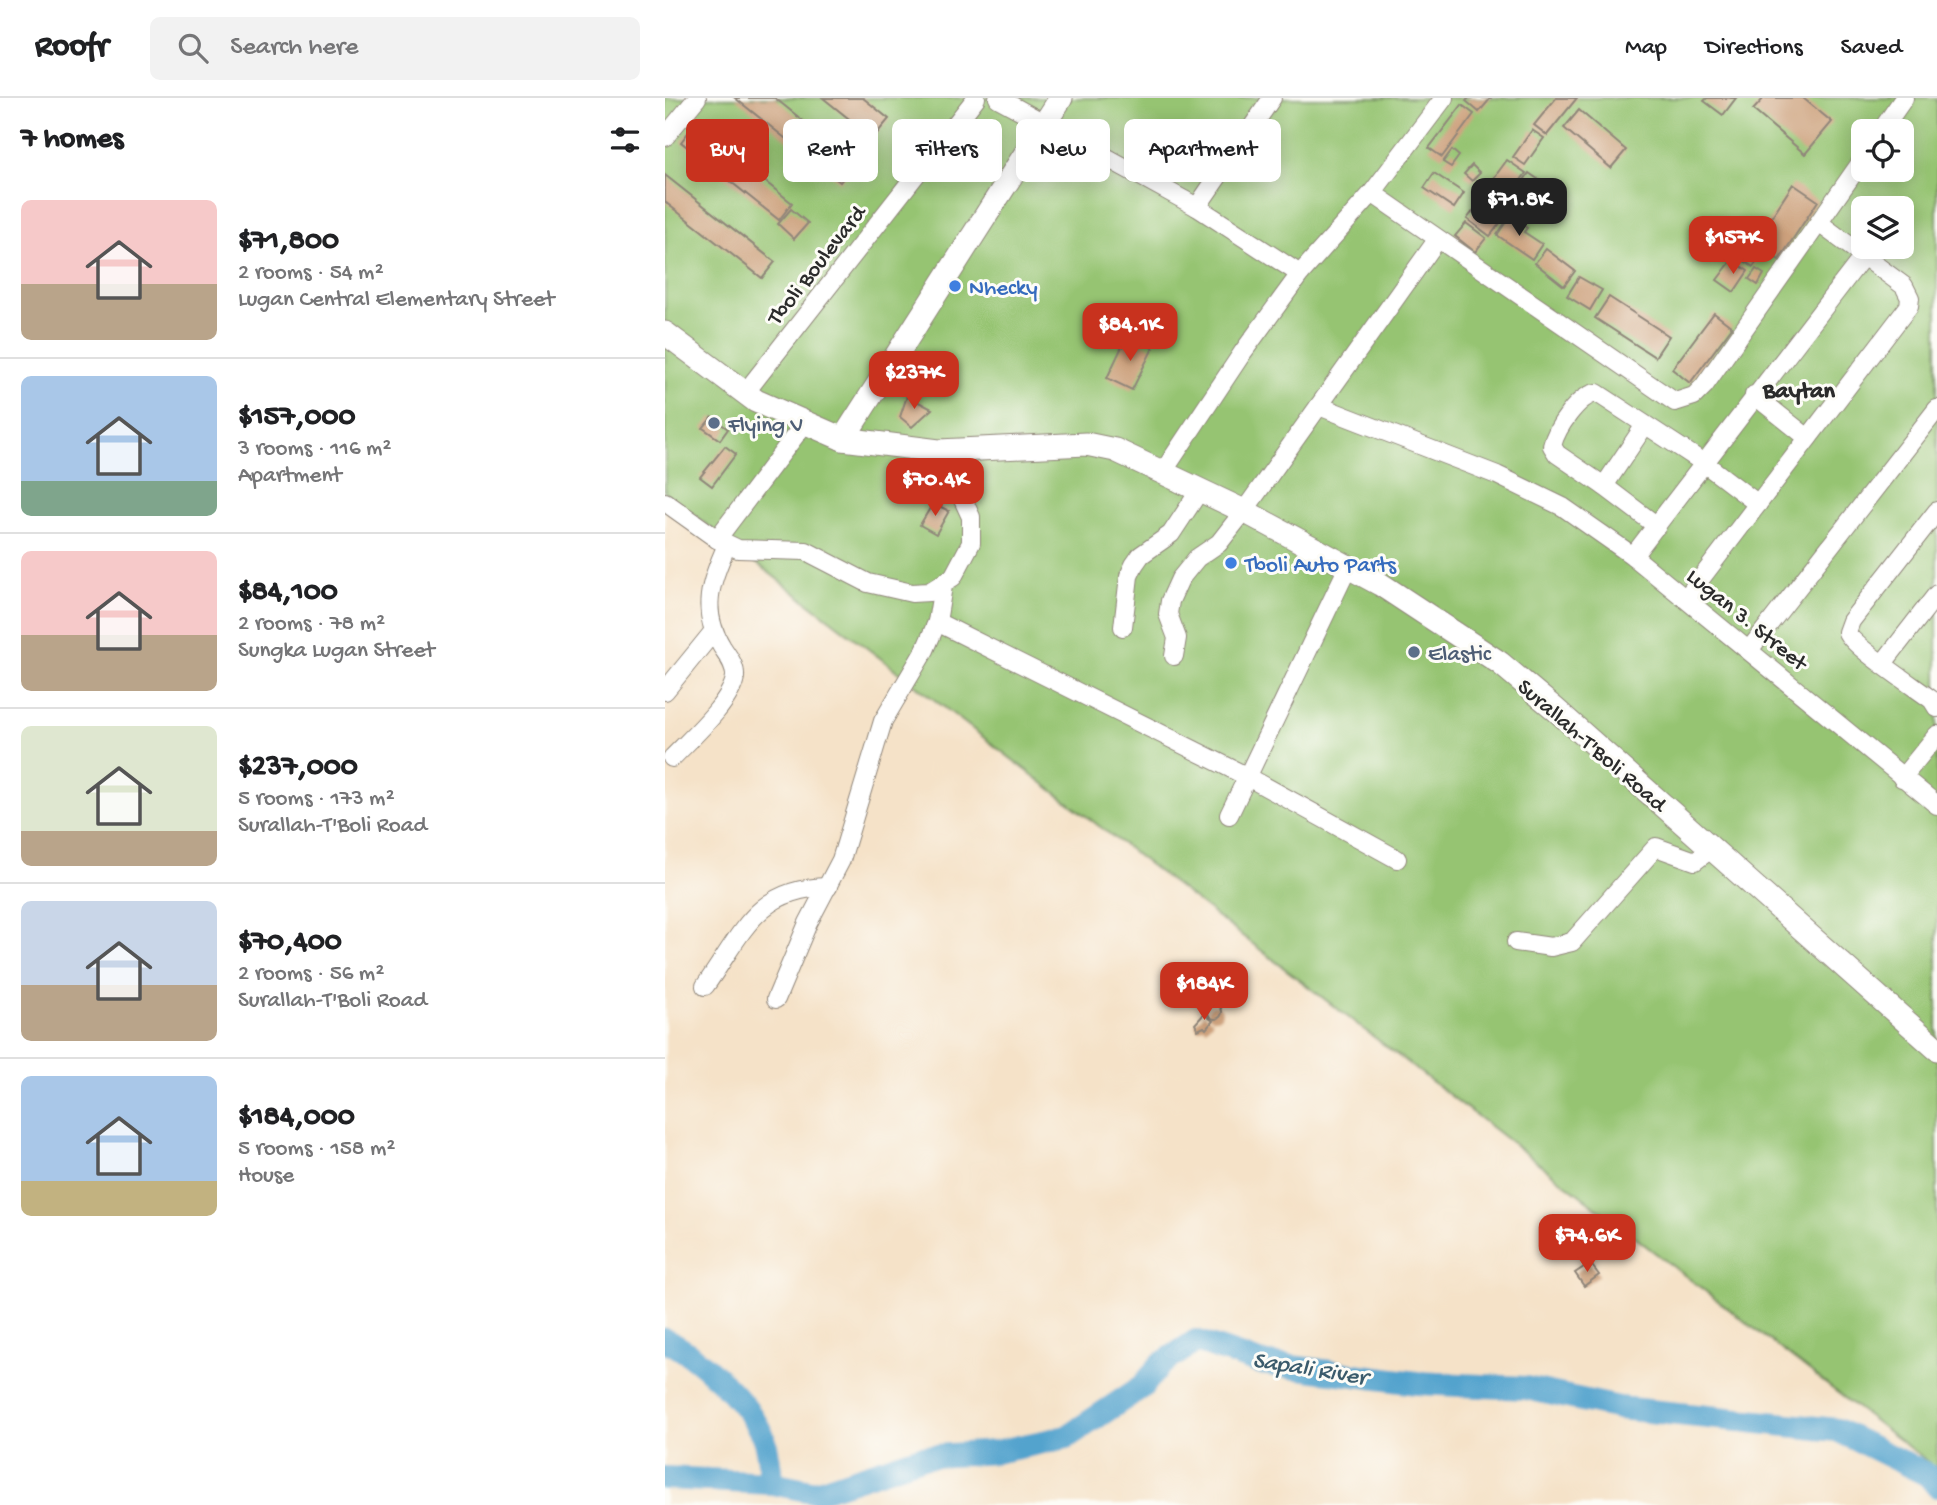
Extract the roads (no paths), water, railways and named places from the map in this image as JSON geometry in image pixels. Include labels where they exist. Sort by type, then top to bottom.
[{"type":"main road","points":[[1048,119],[1061,98]]},
{"type":"main road","points":[[843,439],[1016,169]]},
{"type":"main road","name":"Surallah-T'Boli Road","points":[[665,333],[745,393],[804,424],[843,439],[917,450],[965,451],[1086,444],[1115,450],[1244,511],[1348,567],[1447,626],[1500,663],[1937,1049]]},
{"type":"street","points":[[665,137],[697,98]]},
{"type":"street","name":"Tboli Boulevard","points":[[745,393],[976,98]]},
{"type":"street","points":[[998,98],[1034,119]]},
{"type":"street","points":[[1197,207],[1272,98]]},
{"type":"street","points":[[1163,472],[1243,352],[1300,274],[1372,193],[1444,98]]},
{"type":"street","points":[[1889,119],[1903,98]]},
{"type":"street","points":[[1110,160],[1197,207],[1300,274]]},
{"type":"street","points":[[1372,193],[1675,402],[1694,396],[1704,386],[1851,177]]},
{"type":"street","points":[[1819,223],[1851,245]]},
{"type":"street","points":[[1174,656],[1177,638],[1168,614],[1170,601],[1180,579],[1196,558],[1219,543],[1244,511],[1437,240]]},
{"type":"street","points":[[1633,556],[1861,259]]},
{"type":"street","points":[[1686,598],[1909,306],[1910,298],[1904,286],[1871,259]]},
{"type":"street","points":[[1657,526],[1557,454],[1552,446],[1581,400],[1592,393],[1597,393],[1704,463],[1758,504]]},
{"type":"street","points":[[1754,396],[1808,438]]},
{"type":"street","name":"Lugan 3. Street","points":[[1319,406],[1518,484],[1563,507],[1633,556],[1686,598],[1937,805]]},
{"type":"street","points":[[1749,650],[1937,409]]},
{"type":"street","points":[[672,758],[714,713],[735,676],[733,665],[713,632],[707,608],[722,542],[804,424]]},
{"type":"street","points":[[1604,486],[1645,425]]},
{"type":"street","points":[[665,502],[722,542],[751,551],[806,551],[860,580],[887,589],[912,593],[929,592],[943,586],[960,568],[971,543],[971,517],[959,491],[965,451]]},
{"type":"street","points":[[1123,627],[1129,576],[1134,565],[1142,555],[1171,534],[1200,490]]},
{"type":"street","points":[[1935,700],[1851,641],[1847,628],[1937,511]]},
{"type":"street","points":[[1229,815],[1348,567]]},
{"type":"street","points":[[776,999],[808,923],[828,887],[853,824],[883,721],[925,650],[937,622],[943,586]]},
{"type":"street","points":[[1884,662],[1937,594]]},
{"type":"street","points":[[937,622],[1248,777],[1397,859]]},
{"type":"street","points":[[665,691],[713,632]]},
{"type":"street","points":[[1902,778],[1937,735]]},
{"type":"street","points":[[1516,942],[1552,947],[1572,942],[1656,847],[1695,861],[1712,848]]},
{"type":"street","points":[[705,986],[755,915],[771,900],[804,887],[828,887]]},
{"type":"waterway","points":[[665,1340],[706,1368],[744,1407],[762,1434],[772,1483]]},
{"type":"waterway","name":"Sapali River","points":[[665,1478],[772,1483],[816,1492],[921,1457],[995,1452],[1067,1437],[1143,1386],[1160,1365],[1196,1341],[1260,1363],[1417,1383],[1526,1388],[1619,1408],[1837,1430],[1928,1475],[1937,1486]]},
{"type":"place","name":"Nhecky","points":[[955,286]]},
{"type":"place","name":"Flying V","points":[[714,423]]},
{"type":"place","name":"Tboli Auto Parts","points":[[1231,563]]},
{"type":"place","name":"Elastic","points":[[1414,652]]},
{"type":"district","name":"Baytan","points":[[1799,389]]}]
